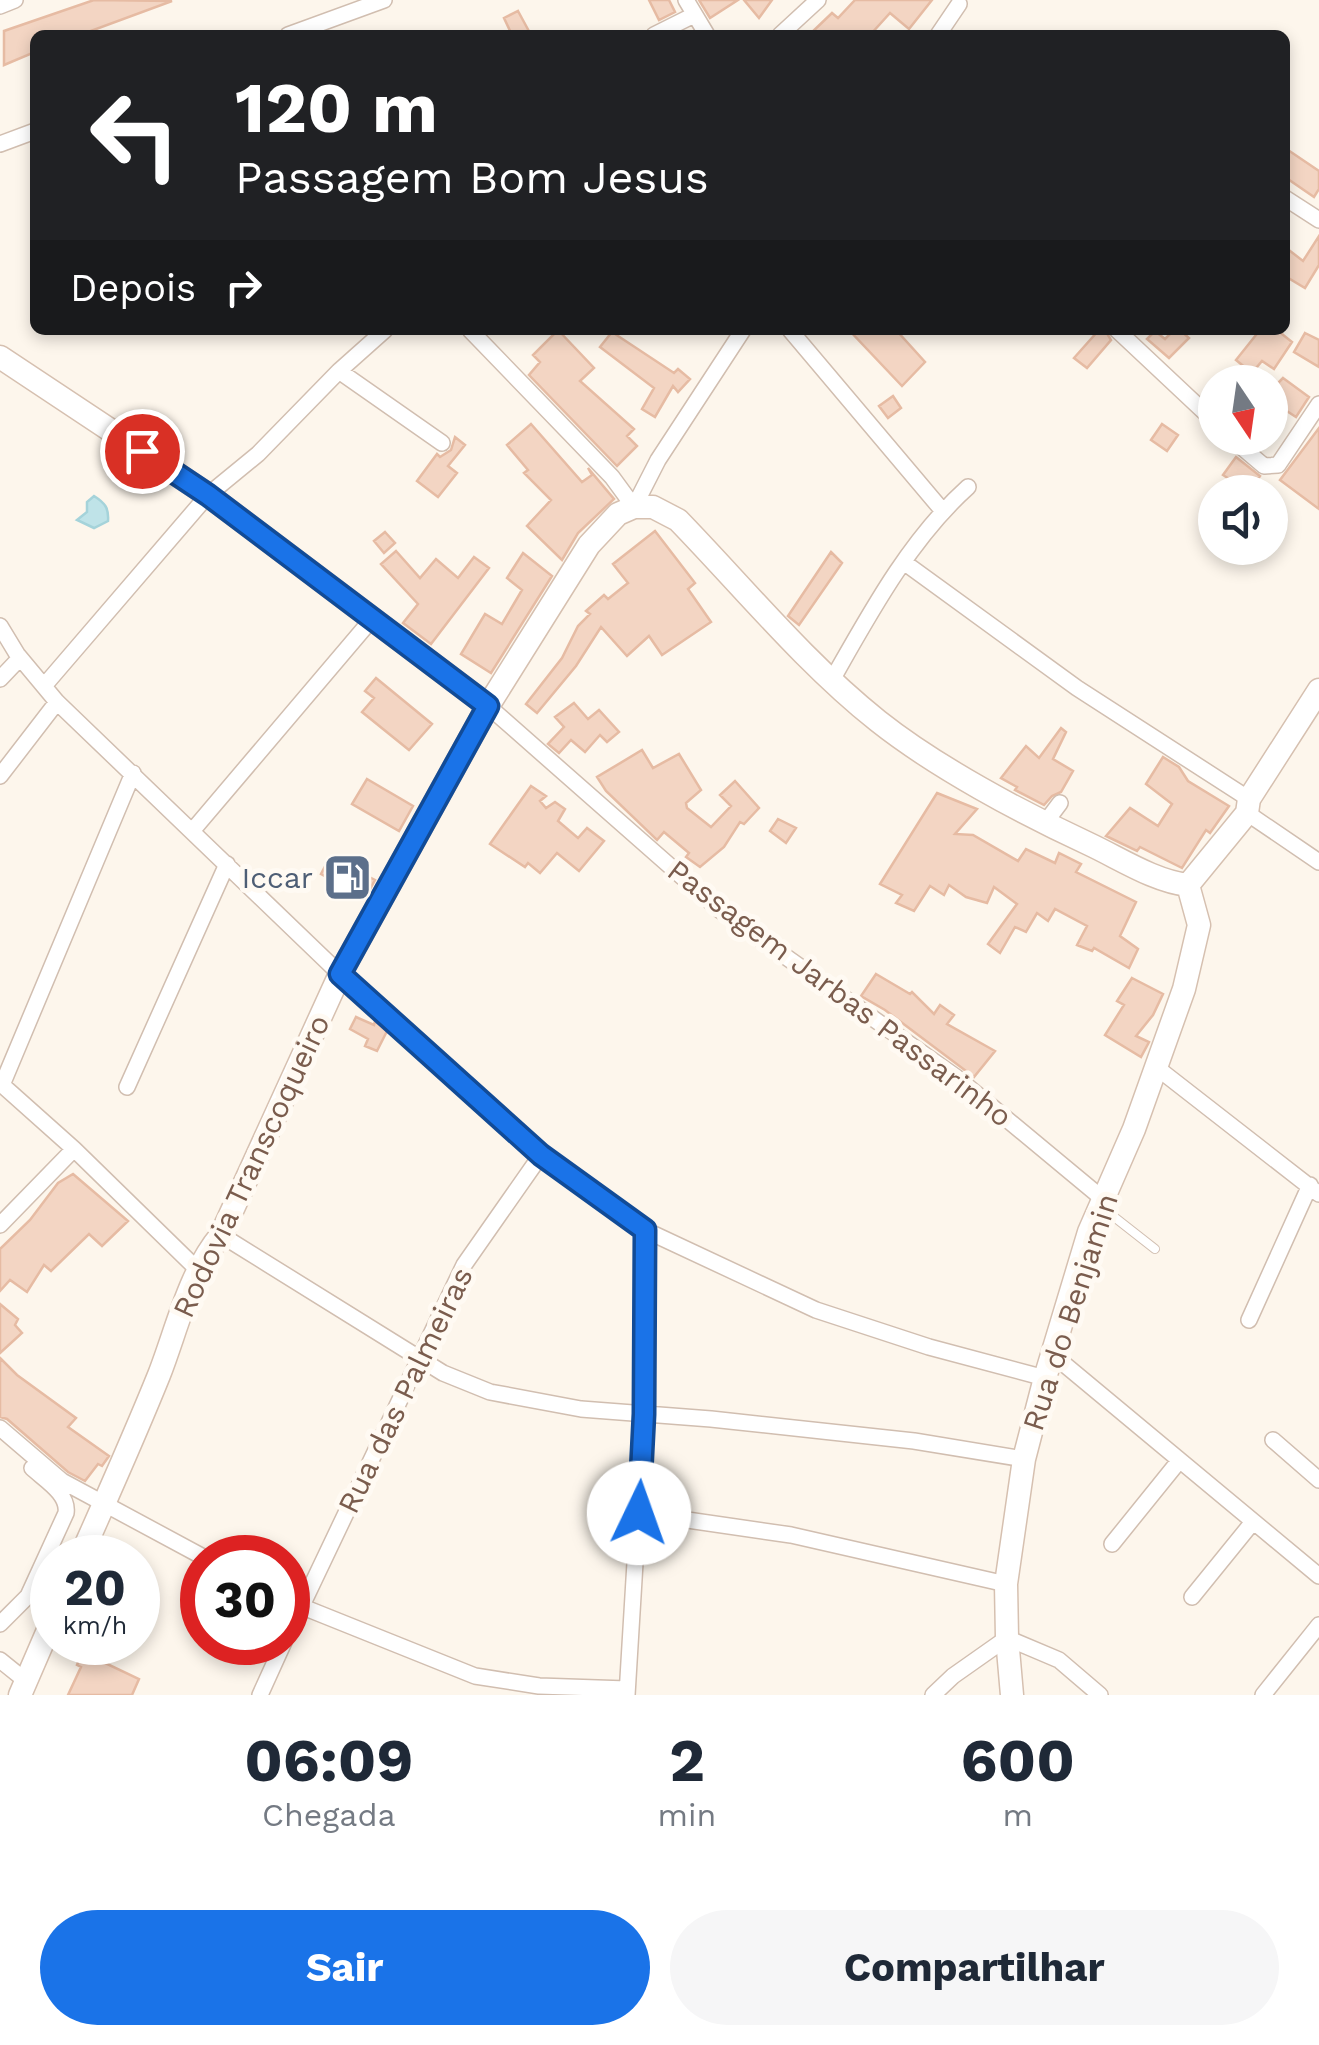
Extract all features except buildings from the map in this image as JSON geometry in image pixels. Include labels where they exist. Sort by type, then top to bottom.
[{"type":"main road","name":"Passagem Jarbas Passarinho","points":[[0,357],[208,495],[488,706]]},
{"type":"main road","points":[[634,507],[652,507],[678,520],[832,680],[895,733],[1045,824],[1162,879],[1188,884],[1248,806],[1319,690]]},
{"type":"main road","name":"Rodovia Transcoqueiro","points":[[90,1535],[118,1477],[211,1247],[220,1235],[340,974],[488,706],[590,545],[618,514],[634,507]]},
{"type":"main road","name":"Rua do Benjamin","points":[[1012,1695],[1006,1584],[1024,1459],[1044,1378],[1089,1232],[1184,989],[1199,926],[1188,884]]},
{"type":"main road","points":[[23,1688],[33,1665]]},
{"type":"street","points":[[0,6],[15,0]]},
{"type":"street","points":[[302,30],[384,0]]},
{"type":"street","points":[[785,30],[818,0]]},
{"type":"street","points":[[941,30],[959,4]]},
{"type":"street","points":[[660,30],[690,7],[704,30]]},
{"type":"street","points":[[0,144],[30,133]]},
{"type":"street","points":[[1290,201],[1319,220]]},
{"type":"street","points":[[44,686],[208,495],[258,454],[380,335]]},
{"type":"street","points":[[475,335],[612,476],[634,507],[658,460],[741,335]]},
{"type":"street","points":[[794,335],[942,510]]},
{"type":"street","points":[[1122,335],[1198,406]]},
{"type":"street","points":[[339,372],[442,443]]},
{"type":"street","points":[[1288,452],[1319,404]]},
{"type":"street","points":[[1250,455],[1271,467],[1286,455]]},
{"type":"street","points":[[832,680],[868,617],[942,510],[968,488]]},
{"type":"street","points":[[905,563],[1248,806],[1319,862]]},
{"type":"street","points":[[192,830],[372,619]]},
{"type":"street","points":[[0,626],[20,658],[57,702],[340,974],[541,1155],[645,1230],[816,1310],[929,1347],[1044,1378]]},
{"type":"street","points":[[0,679],[20,658]]},
{"type":"street","points":[[0,776],[57,702]]},
{"type":"street","name":"Passagem Jarbas Passarinho","points":[[488,706],[721,911],[956,1077],[1102,1202]]},
{"type":"street","points":[[133,773],[1,1084],[200,1272]]},
{"type":"street","points":[[1045,824],[1060,803]]},
{"type":"street","points":[[127,1087],[227,864]]},
{"type":"street","points":[[1156,1067],[1315,1190],[1249,1320]]},
{"type":"street","points":[[0,1226],[74,1149]]},
{"type":"street","name":"Rua das Palmeiras","points":[[310,1573],[464,1265],[541,1155]]},
{"type":"street","points":[[310,1610],[476,1676],[539,1686],[627,1692],[644,1414],[645,1230]]},
{"type":"street","points":[[220,1235],[419,1359],[490,1392],[544,1404],[914,1441],[1024,1459]]},
{"type":"street","points":[[1052,1354],[1319,1576]]},
{"type":"street","points":[[0,1428],[62,1480],[180,1545]]},
{"type":"street","points":[[0,1439],[68,1505],[28,1596],[0,1624]]},
{"type":"street","points":[[1274,1440],[1319,1480]]},
{"type":"street","points":[[1112,1544],[1179,1460]]},
{"type":"street","points":[[639,1513],[791,1535],[1006,1584]]},
{"type":"street","points":[[1192,1597],[1252,1523]]},
{"type":"street","points":[[1263,1695],[1319,1625]]},
{"type":"street","points":[[933,1695],[1006,1638],[1059,1660],[1100,1695]]},
{"type":"street","points":[[0,1660],[23,1688]]},
{"type":"street","points":[[260,1695],[274,1665]]},
{"type":"lane","points":[[1102,1202],[1114,1220],[1155,1250]]},
{"type":"water","points":[[94,496],[105,506],[108,521],[94,528],[77,520],[87,512],[87,502]]},
{"type":"place","name":"Iccar","points":[[348,877]]},
{"type":"route","points":[[142,451],[208,495],[488,706],[340,974],[541,1155],[645,1230],[639,1513]]}]
